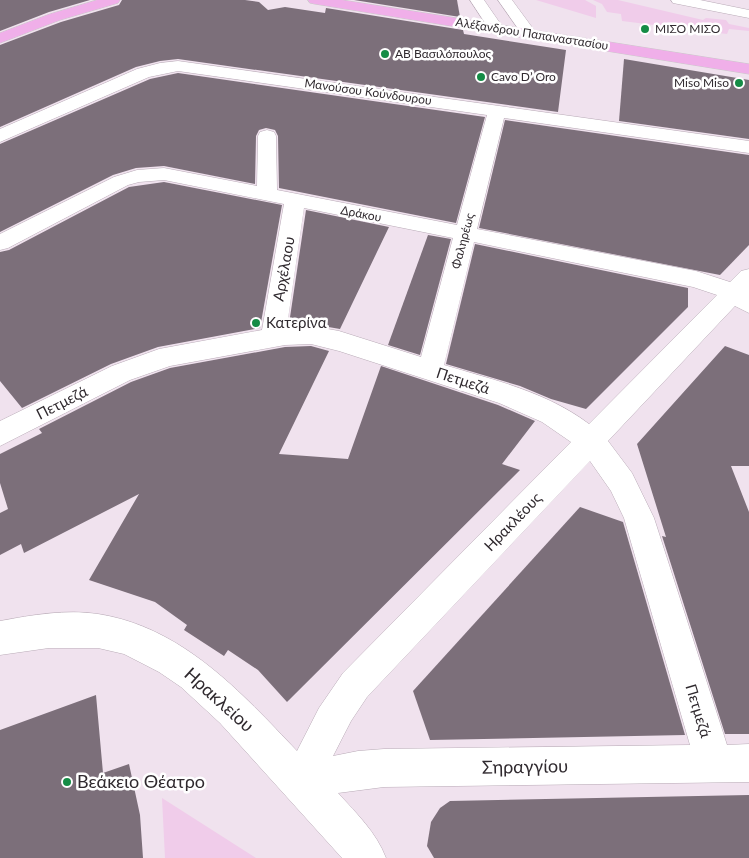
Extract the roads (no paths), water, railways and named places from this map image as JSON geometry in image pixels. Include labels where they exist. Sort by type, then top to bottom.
[{"type":"main road","points":[[0,38],[62,14],[113,0]]},
{"type":"main road","name":"Αλέξανδρου Παπαναστασίου","points":[[314,0],[749,69]]},
{"type":"street","points":[[477,0],[496,29]]},
{"type":"street","points":[[505,0],[529,34]]},
{"type":"street","points":[[678,0],[749,14]]},
{"type":"street","name":"Μανούσου Κούνδουρου","points":[[0,136],[143,73],[160,68],[178,66],[749,147]]},
{"type":"street","name":"Φαληρέως","points":[[430,370],[497,111]]},
{"type":"street","points":[[267,136],[267,194]]},
{"type":"street","name":"Δράκου","points":[[0,243],[112,185],[138,176],[172,175],[696,279],[744,291]]},
{"type":"street","name":"Αρχέλαου","points":[[273,338],[295,200]]},
{"type":"street","name":"Ηρακλέους","points":[[303,785],[313,756],[326,730],[339,706],[355,685],[590,442],[744,291]]},
{"type":"street","name":"Πετμεζά","points":[[0,434],[121,374],[152,361],[184,353],[299,335],[324,337],[430,370],[542,409],[579,432],[590,442],[619,478],[630,497],[732,764]]},
{"type":"street","name":"Ηρακλείου","points":[[0,638],[30,632],[98,631],[135,641],[169,657],[201,680],[231,707],[354,840],[366,858]]},
{"type":"street","name":"Σηραγγίου","points":[[303,785],[331,775],[359,769],[386,767],[414,769],[732,764]]},
{"type":"place","name":"ΜΙΣΟ ΜΙΣΟ","points":[[645,29]]},
{"type":"place","name":"ΑΒ Βασιλόπουλος","points":[[385,54]]},
{"type":"place","name":"Cavo D’ Oro","points":[[481,77]]},
{"type":"place","name":"Miso Miso","points":[[739,83]]},
{"type":"place","name":"Κατερίνα","points":[[256,323]]},
{"type":"place","name":"Βεάκειο Θέατρο","points":[[67,782]]}]
